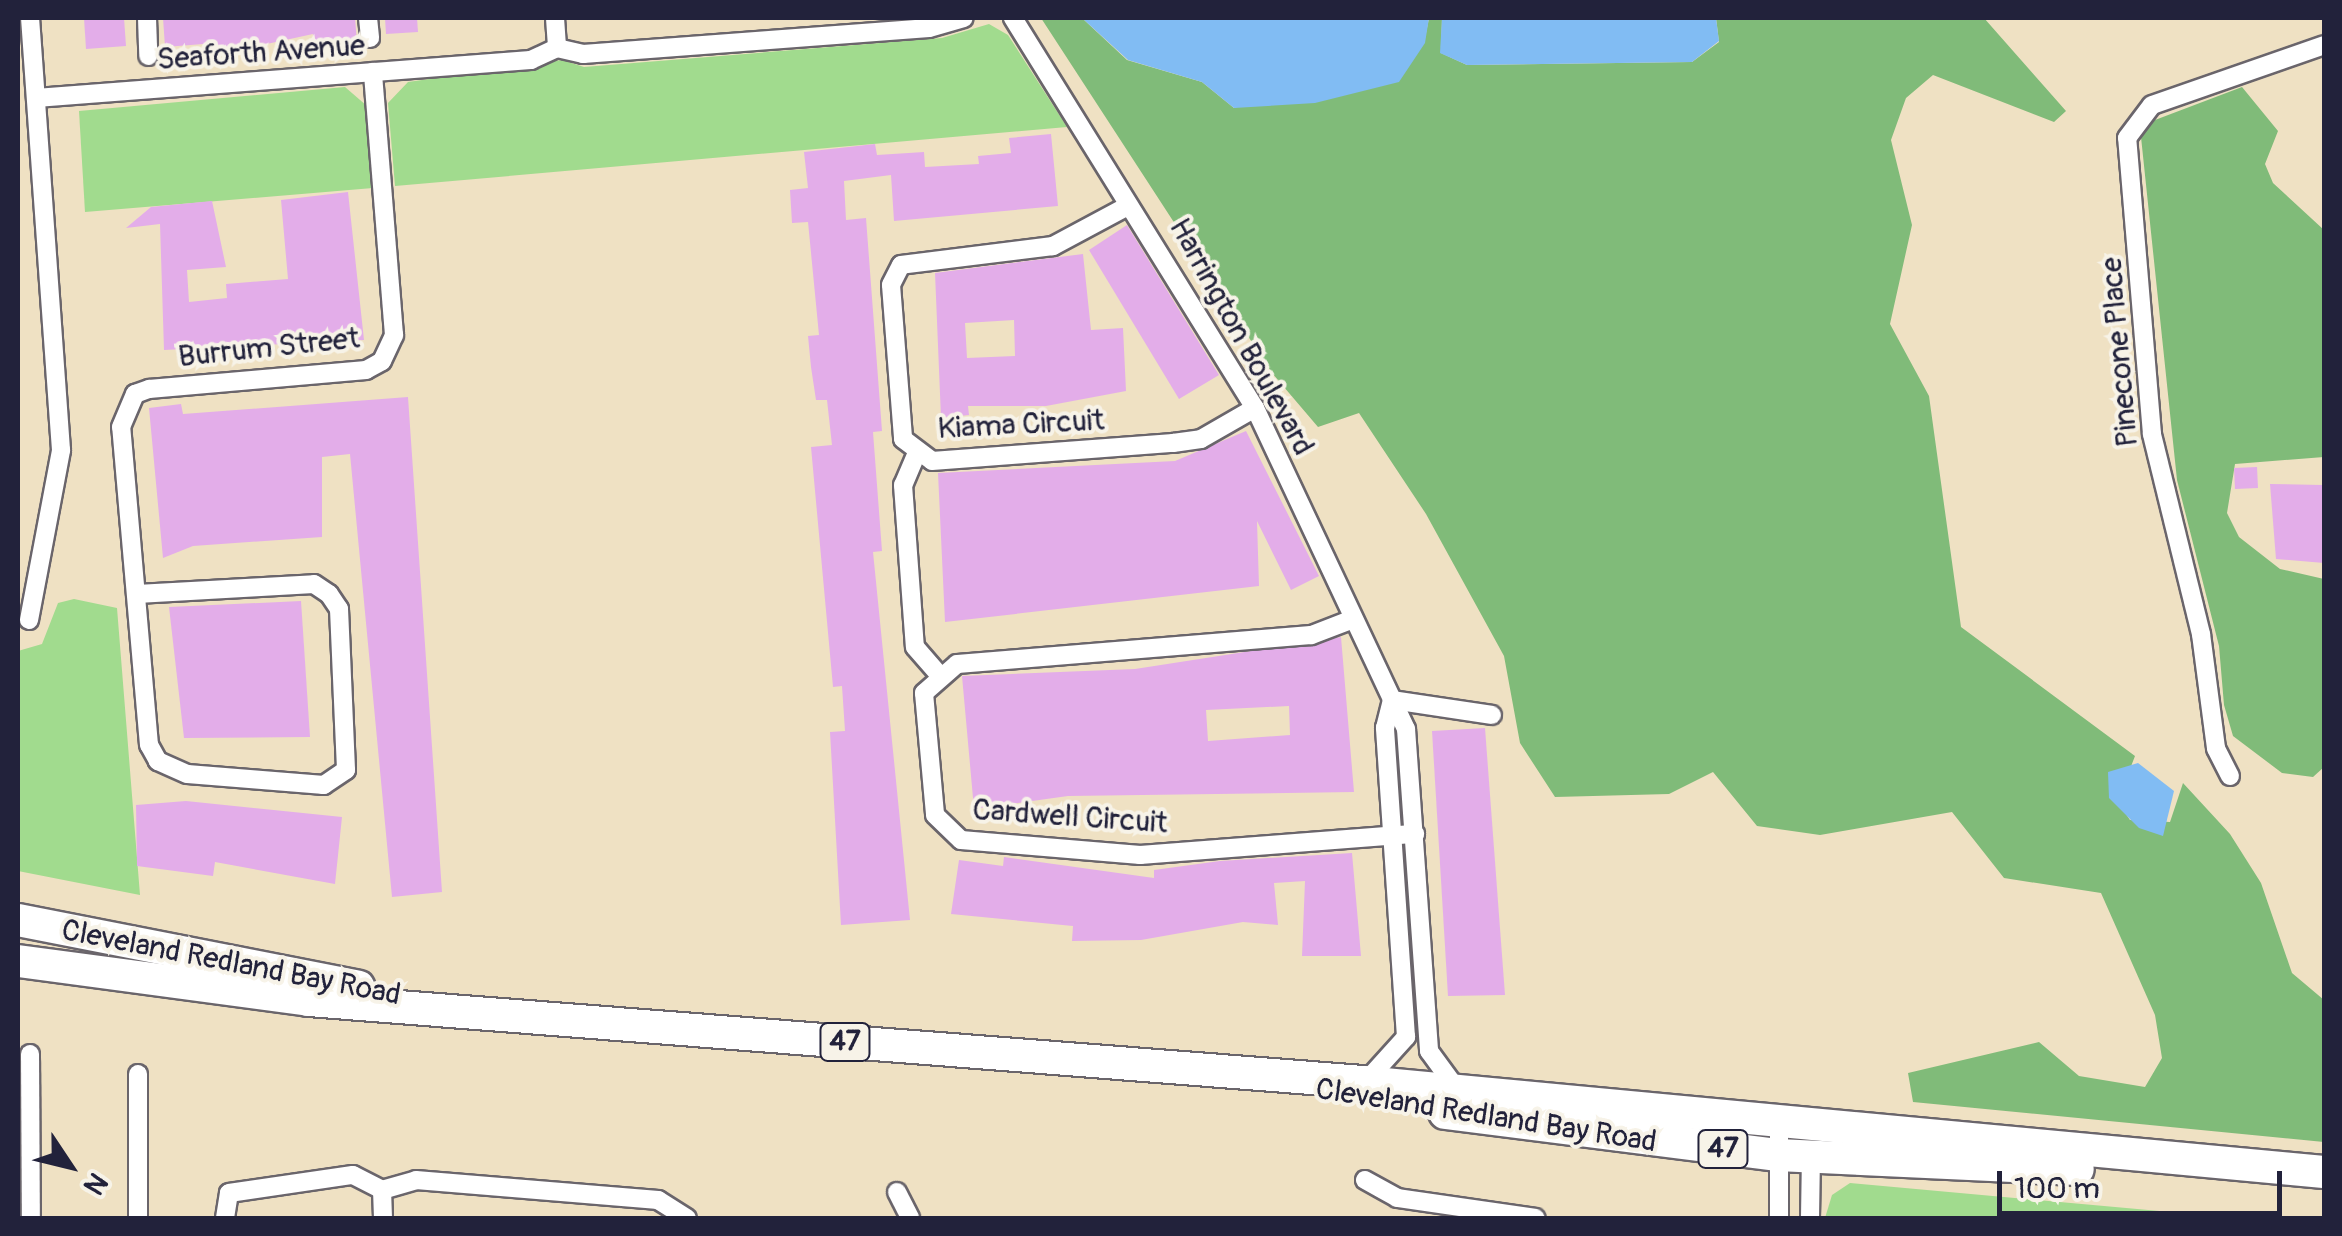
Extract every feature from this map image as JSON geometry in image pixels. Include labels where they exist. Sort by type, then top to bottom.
[{"type":"highway","name":"Cleveland Redland Bay Road","points":[[18,920],[446,1007]]},
{"type":"highway","name":"Cleveland Redland Bay Road","points":[[18,960],[310,1000],[446,1007],[1363,1082],[1812,1141],[2004,1172],[2207,1165],[2324,1172]]},
{"type":"highway","name":"Cleveland Redland Bay Road","points":[[1245,1074],[1610,1138],[1779,1138]]},
{"type":"street","points":[[29,620],[61,450],[30,18]]},
{"type":"street","points":[[146,18],[148,56]]},
{"type":"street","points":[[368,18],[370,38]]},
{"type":"street","points":[[555,18],[558,48]]},
{"type":"street","name":"Seaforth Avenue","points":[[36,98],[530,60],[558,48],[768,41],[964,18]]},
{"type":"street","name":"Harrington Boulevard","points":[[1013,18],[1124,208],[1154,234],[1255,408],[1343,591],[1348,621],[1406,728],[1428,1051],[1461,1093]]},
{"type":"street","name":"Pinecone Place","points":[[2230,776],[2216,748],[2201,634],[2152,434],[2127,138],[2152,105],[2324,45]]},
{"type":"street","name":"Burrum Street","points":[[137,594],[314,584],[330,594],[340,609],[346,770],[324,785],[187,774],[158,761],[149,745],[121,427],[135,394],[366,370],[390,349],[372,72]]},
{"type":"street","name":"Kiama Circuit","points":[[1124,208],[1053,246],[901,265],[891,285],[904,440],[916,456],[1174,443],[1255,408]]},
{"type":"street","points":[[916,456],[903,484],[915,647],[938,673],[956,664],[1311,635],[1348,621]]},
{"type":"street","name":"Cardwell Circuit","points":[[938,673],[924,693],[934,815],[961,840],[1140,854],[1414,834]]},
{"type":"street","points":[[1363,1082],[1394,1060],[1406,1037],[1384,728],[1392,700],[1492,715]]},
{"type":"street","points":[[30,1054],[30,1218]]},
{"type":"street","points":[[138,1074],[138,1218]]},
{"type":"street","points":[[1779,1138],[1779,1218]]},
{"type":"street","points":[[1810,1218],[1812,1141]]},
{"type":"street","points":[[225,1218],[229,1193],[353,1175],[382,1190],[416,1180],[658,1200],[687,1218]]},
{"type":"street","points":[[1365,1180],[1397,1198],[1536,1218]]},
{"type":"street","points":[[382,1190],[383,1218]]},
{"type":"street","points":[[898,1192],[910,1218]]},
{"type":"green space","points":[[1041,18],[1082,18],[1127,60],[1202,82],[1234,108],[1424,43],[1429,18],[1442,18],[1441,53],[1467,65],[1692,62],[1719,42],[1716,18],[1984,18],[2066,111],[2054,122],[1933,75],[1906,98],[1891,140],[1912,225],[1890,324],[1929,396],[1961,627],[2135,756],[2130,769],[2119,769],[2118,802],[2130,820],[2170,822],[2183,783],[2230,834],[2261,883],[2292,973],[2324,1000],[2324,1142],[1913,1102],[1908,1073],[2039,1042],[2079,1076],[2145,1087],[2162,1058],[2155,1015],[2101,893],[2004,878],[1952,812],[1820,835],[1757,826],[1713,772],[1669,794],[1555,797],[1520,743],[1504,656],[1426,514],[1359,413],[1318,427],[1272,373]]},
{"type":"green space","points":[[989,24],[1008,35],[1067,127],[395,186],[388,103],[408,82],[562,60],[584,67],[942,38]]},
{"type":"green space","points":[[345,87],[367,106],[373,188],[85,212],[79,111]]},
{"type":"green space","points":[[2242,87],[2278,131],[2265,164],[2273,183],[2324,230],[2324,457],[2235,464],[2227,513],[2239,537],[2280,569],[2324,579],[2324,767],[2313,777],[2282,773],[2233,736],[2224,705],[2219,646],[2177,480],[2141,137],[2155,120]]},
{"type":"green space","points":[[74,599],[117,608],[140,895],[18,871],[18,651],[42,644],[58,603]]},
{"type":"green space","points":[[1850,1183],[2237,1218],[1825,1218],[1832,1195]]},
{"type":"water","points":[[1082,18],[1429,18],[1425,43],[1399,82],[1315,103],[1234,108],[1202,82],[1128,60]]},
{"type":"water","points":[[1442,18],[1716,18],[1719,41],[1692,62],[1467,65],[1440,53]]},
{"type":"water","points":[[2138,763],[2174,791],[2163,836],[2139,828],[2109,798],[2108,772]]},
{"type":"building","points":[[84,18],[124,18],[126,46],[86,49]]},
{"type":"building","points":[[163,18],[355,18],[357,43],[314,46],[313,34],[225,53],[216,43],[165,47]]},
{"type":"building","points":[[385,18],[417,18],[418,32],[386,34]]},
{"type":"building","points":[[1051,134],[1058,206],[894,221],[891,175],[844,181],[846,220],[866,218],[882,431],[873,432],[882,551],[873,552],[910,920],[841,925],[830,732],[845,731],[842,686],[833,687],[811,447],[832,445],[827,400],[816,400],[811,367],[808,336],[819,335],[808,222],[792,223],[790,190],[808,188],[804,152],[875,144],[877,155],[924,152],[925,167],[979,164],[978,156],[1011,153],[1009,138]]},
{"type":"building","points":[[348,192],[364,340],[164,350],[160,224],[126,228],[151,207],[212,201],[226,267],[187,270],[189,302],[227,298],[226,284],[288,279],[281,200]]},
{"type":"building","points":[[1127,225],[1219,375],[1179,399],[1089,250]]},
{"type":"building","points":[[1083,254],[1091,330],[1123,328],[1126,391],[1046,406],[968,406],[969,415],[941,418],[935,273]],"holes":[[[1014,320],[1015,356],[967,358],[965,323]]]},
{"type":"building","points":[[408,397],[442,892],[392,897],[350,454],[322,457],[322,537],[193,546],[163,558],[149,408],[181,404],[183,414]]},
{"type":"building","points":[[1246,431],[1319,576],[1291,590],[1257,521],[1259,586],[945,622],[938,473],[1175,461]]},
{"type":"building","points":[[2257,467],[2258,488],[2235,489],[2234,468]]},
{"type":"building","points":[[2270,484],[2322,485],[2324,563],[2276,559]]},
{"type":"building","points":[[301,601],[310,737],[184,738],[169,607]]},
{"type":"building","points":[[1341,637],[1354,792],[1068,796],[974,809],[962,676],[1135,669]],"holes":[[[1289,706],[1290,735],[1208,741],[1206,710]]]},
{"type":"building","points":[[1485,728],[1505,995],[1448,996],[1432,731]]},
{"type":"building","points":[[186,801],[342,817],[335,884],[215,862],[213,876],[137,866],[136,805]]},
{"type":"building","points":[[1352,853],[1361,956],[1302,956],[1305,881],[1274,883],[1278,925],[1243,922],[1141,940],[1072,941],[1073,926],[951,914],[959,860],[1003,866],[1004,857],[1154,878],[1154,870],[1220,861]]}]
